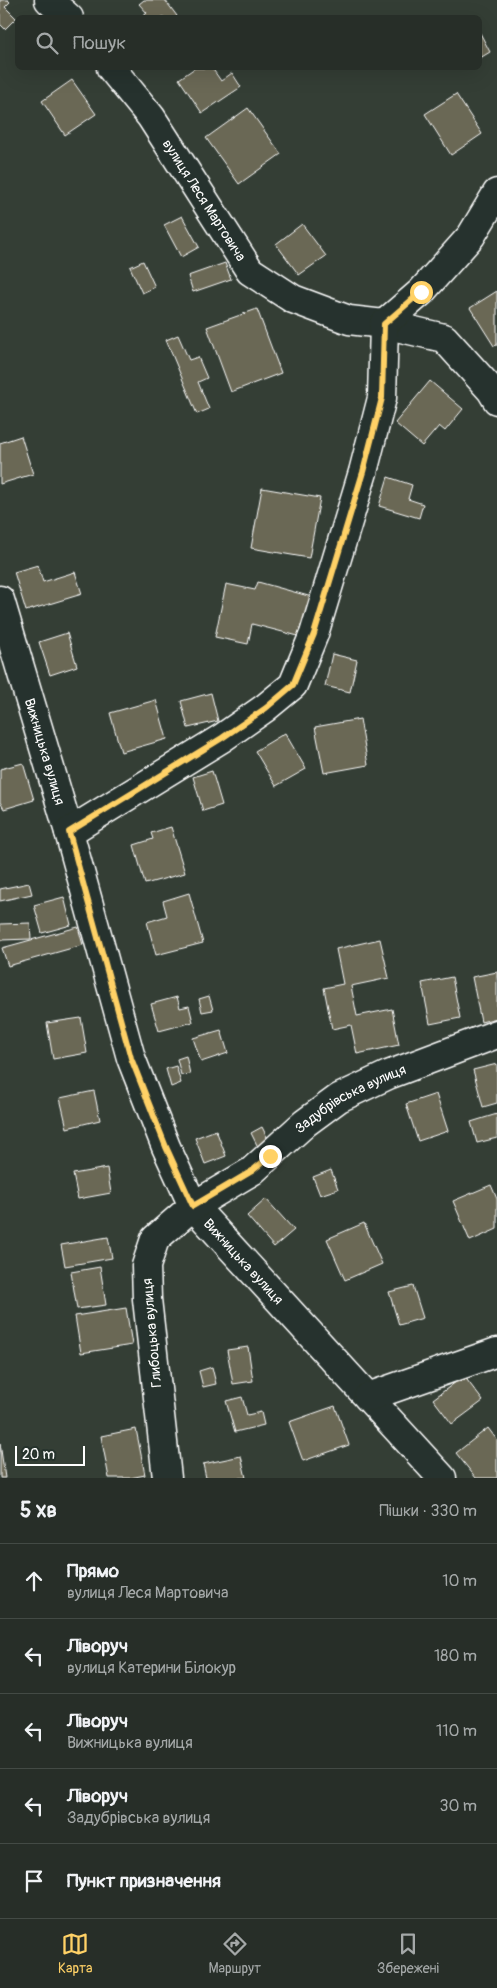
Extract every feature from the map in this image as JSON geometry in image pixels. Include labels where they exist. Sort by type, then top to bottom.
[{"type":"street","points":[[49,0],[66,15]]},
{"type":"street","name":"вулиця Леся Мартовича","points":[[112,70],[151,117],[250,271],[293,299],[349,320],[384,324],[444,338],[491,390],[497,400]]},
{"type":"street","points":[[69,832],[222,738],[266,708],[293,685],[314,634],[363,472],[382,398],[384,324],[421,292],[471,236],[497,194]]},
{"type":"street","name":"Вижницька вулиця","points":[[0,600],[69,832],[131,1058],[166,1147],[193,1206],[442,1478]]},
{"type":"street","name":"Задубрівська вулиця","points":[[193,1206],[252,1171],[305,1123],[339,1098],[388,1075],[497,1034]]},
{"type":"street","name":"Глибоцька вулиця","points":[[167,1478],[146,1299],[146,1266],[154,1240],[193,1206]]},
{"type":"street","points":[[368,1398],[497,1352]]},
{"type":"building","points":[[0,0],[8,0],[10,2],[5,7],[15,19],[5,29],[0,24]]},
{"type":"building","points":[[144,0],[165,0],[176,15],[145,15],[147,13],[139,4]]},
{"type":"building","points":[[482,37],[490,52],[482,57]]},
{"type":"building","points":[[192,70],[213,70],[221,81],[232,73],[241,87],[202,113],[179,79]]},
{"type":"building","points":[[72,80],[96,114],[65,135],[42,101]]},
{"type":"building","points":[[456,94],[482,134],[451,155],[425,114]]},
{"type":"building","points":[[248,108],[281,154],[239,184],[206,138]]},
{"type":"building","points":[[182,216],[199,247],[181,257],[164,225]]},
{"type":"building","points":[[302,224],[326,256],[299,275],[276,244]]},
{"type":"building","points":[[143,261],[155,287],[142,293],[130,267]]},
{"type":"building","points":[[225,263],[231,279],[193,292],[188,276]]},
{"type":"building","points":[[497,291],[497,345],[494,346],[470,308]]},
{"type":"building","points":[[257,309],[281,373],[231,392],[207,327]]},
{"type":"building","points":[[178,335],[189,360],[198,357],[207,378],[198,382],[209,409],[197,414],[166,340]]},
{"type":"building","points":[[430,381],[463,409],[445,431],[439,426],[422,446],[395,423]]},
{"type":"building","points":[[21,436],[33,474],[0,484],[0,443]]},
{"type":"building","points":[[388,477],[412,485],[408,499],[423,504],[419,518],[379,506]]},
{"type":"building","points":[[262,488],[320,498],[309,558],[251,548]]},
{"type":"building","points":[[38,565],[43,582],[75,572],[82,594],[26,611],[14,572]]},
{"type":"building","points":[[258,582],[312,597],[302,637],[252,624],[248,644],[215,637],[226,584],[255,590]]},
{"type":"building","points":[[67,633],[77,666],[50,675],[39,642]]},
{"type":"building","points":[[332,654],[357,660],[350,692],[325,686]]},
{"type":"building","points":[[211,693],[218,721],[188,728],[181,701]]},
{"type":"building","points":[[156,700],[167,739],[121,752],[110,713]]},
{"type":"building","points":[[360,719],[368,765],[324,773],[315,727]]},
{"type":"building","points":[[285,733],[306,769],[276,786],[255,751]]},
{"type":"building","points":[[23,763],[34,800],[4,809],[0,802],[0,769]]},
{"type":"building","points":[[212,771],[222,805],[203,811],[193,777]]},
{"type":"building","points":[[171,827],[185,873],[145,884],[134,845],[153,839],[151,833]]},
{"type":"building","points":[[29,883],[32,894],[0,901],[0,889]]},
{"type":"building","points":[[189,893],[203,943],[156,955],[147,922],[167,916],[163,901]]},
{"type":"building","points":[[64,897],[71,925],[42,933],[34,905]]},
{"type":"building","points":[[30,923],[31,939],[0,940],[0,924]]},
{"type":"building","points":[[78,927],[83,945],[8,966],[2,948]]},
{"type":"building","points":[[380,939],[389,978],[351,986],[357,1016],[392,1009],[399,1045],[357,1054],[351,1025],[332,1029],[324,988],[343,984],[336,949]]},
{"type":"building","points":[[497,972],[497,1018],[481,1022],[472,977]]},
{"type":"building","points":[[452,977],[460,1018],[430,1024],[422,983]]},
{"type":"building","points":[[209,996],[213,1010],[202,1012],[199,999]]},
{"type":"building","points":[[177,997],[180,1008],[189,1006],[193,1022],[159,1031],[151,1004]]},
{"type":"building","points":[[81,1018],[87,1053],[53,1059],[47,1023]]},
{"type":"building","points":[[221,1030],[228,1053],[201,1062],[193,1038]]},
{"type":"building","points":[[186,1056],[190,1074],[181,1075],[177,1059]]},
{"type":"building","points":[[497,1064],[497,1103],[483,1107],[473,1070]]},
{"type":"building","points":[[176,1066],[181,1083],[171,1087],[166,1069]]},
{"type":"building","points":[[94,1091],[100,1120],[67,1128],[60,1098]]},
{"type":"building","points":[[436,1094],[448,1131],[418,1141],[406,1104]]},
{"type":"building","points":[[497,1114],[497,1138],[477,1143],[471,1122]]},
{"type":"building","points":[[262,1127],[273,1149],[262,1155],[251,1133]]},
{"type":"building","points":[[216,1130],[226,1156],[205,1164],[195,1138]]},
{"type":"building","points":[[107,1168],[111,1193],[78,1199],[73,1174]]},
{"type":"building","points":[[331,1170],[338,1189],[320,1195],[313,1177]]},
{"type":"building","points":[[491,1185],[497,1199],[497,1229],[470,1241],[453,1201]]},
{"type":"building","points":[[266,1199],[294,1230],[274,1247],[247,1216]]},
{"type":"building","points":[[364,1223],[382,1264],[345,1280],[327,1239]]},
{"type":"building","points":[[108,1237],[112,1258],[65,1266],[61,1245]]},
{"type":"building","points":[[100,1267],[106,1305],[77,1309],[71,1272]]},
{"type":"building","points":[[413,1286],[423,1318],[399,1325],[389,1292]]},
{"type":"building","points":[[126,1308],[132,1345],[81,1353],[75,1316]]},
{"type":"building","points":[[248,1347],[253,1381],[233,1384],[227,1350]]},
{"type":"building","points":[[212,1367],[216,1384],[203,1387],[199,1371]]},
{"type":"building","points":[[464,1376],[483,1401],[452,1424],[433,1399]]},
{"type":"building","points":[[242,1397],[247,1415],[261,1412],[264,1425],[235,1432],[226,1401]]},
{"type":"building","points":[[335,1406],[349,1445],[303,1461],[289,1422]]},
{"type":"building","points":[[488,1428],[497,1440],[497,1478],[476,1478],[456,1453]]},
{"type":"building","points":[[136,1429],[145,1475],[130,1478],[109,1478],[101,1436]]},
{"type":"building","points":[[0,1443],[5,1478],[0,1478]]},
{"type":"building","points":[[241,1456],[246,1478],[206,1478],[203,1464]]},
{"type":"route","points":[[270,1156],[252,1171],[193,1206],[166,1147],[131,1058],[69,832],[222,738],[266,708],[293,685],[314,634],[363,472],[382,398],[384,324],[421,292]]}]
